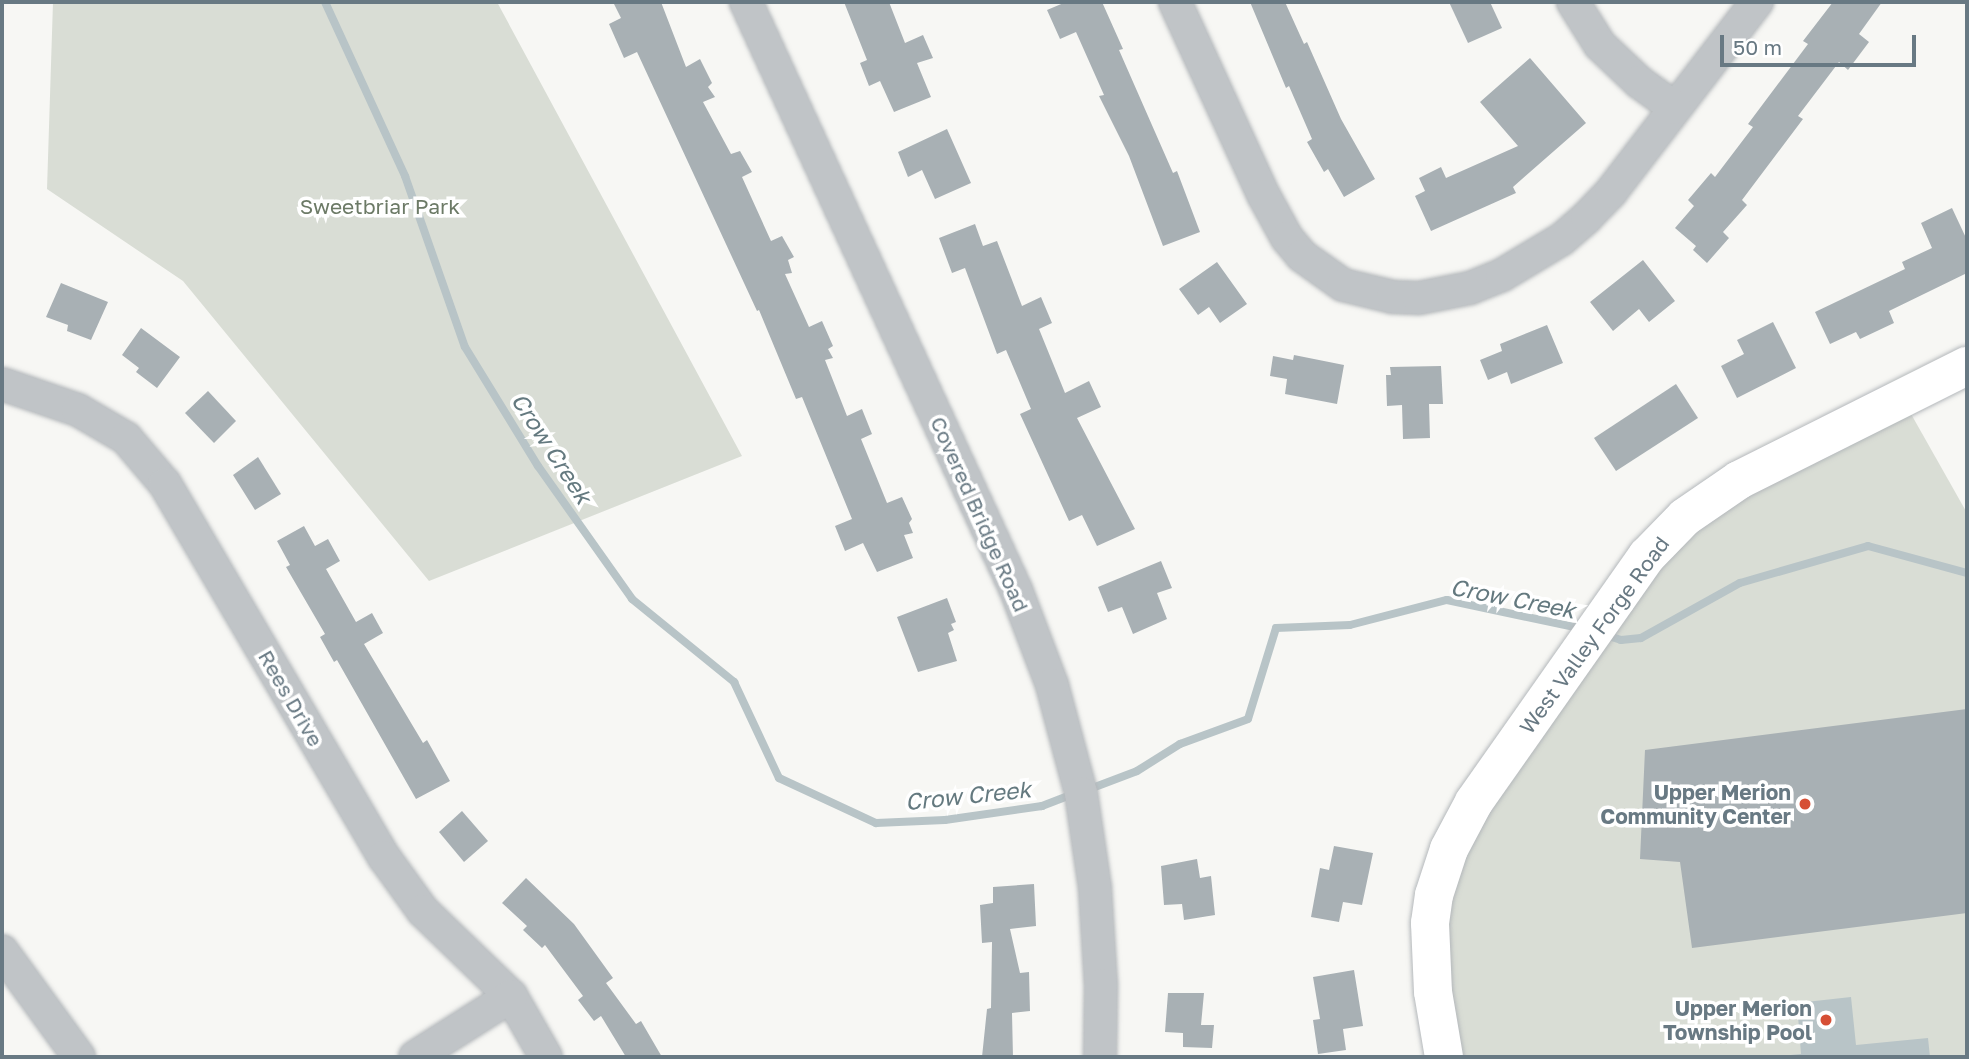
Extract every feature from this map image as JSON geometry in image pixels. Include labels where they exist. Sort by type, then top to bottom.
[{"type":"main road","name":"West Valley Forge Road","points":[[1444,1057],[1430,955],[1430,923],[1441,870],[1474,803],[1607,611],[1665,536],[1710,497],[1768,464],[1967,366]]},
{"type":"street","name":"Covered Bridge Road","points":[[746,2],[1016,590],[1052,685],[1078,782],[1100,937],[1100,1057]]},
{"type":"street","points":[[1175,2],[1264,196],[1287,238],[1322,273],[1343,285],[1368,293],[1419,298],[1470,288],[1533,258],[1587,217],[1611,192],[1757,2]]},
{"type":"street","points":[[1573,2],[1600,45],[1639,82],[1675,108]]},
{"type":"street","name":"Rees Drive","points":[[2,384],[78,410],[126,438],[164,484],[384,857],[423,911],[511,996],[546,1057]]},
{"type":"street","points":[[2,951],[79,1057]]},
{"type":"street","points":[[415,1057],[511,996]]},
{"type":"green space","name":"Sweetbriar Park","points":[[53,2],[497,2],[742,456],[429,581],[183,281],[47,189]]},
{"type":"green space","points":[[1902,398],[1967,513],[1967,1057],[1444,1057],[1434,895],[1647,556]]},
{"type":"shaded area","name":"Upper Merion Township Pool","points":[[1851,997],[1856,1045],[1928,1038],[1930,1057],[1771,1057],[1801,1054],[1797,1003]]},
{"type":"building","points":[[613,2],[661,2],[686,67],[700,59],[712,83],[708,87],[715,97],[703,102],[731,154],[740,151],[752,172],[742,177],[771,241],[782,236],[794,257],[788,260],[792,273],[785,274],[809,327],[822,321],[833,346],[828,349],[833,358],[825,360],[847,416],[862,409],[872,434],[861,439],[887,503],[902,497],[912,519],[909,523],[913,533],[904,535],[913,558],[877,572],[863,543],[845,551],[835,526],[852,519],[802,397],[796,399],[759,310],[757,311],[637,52],[624,58],[609,24],[621,18]]},
{"type":"building","points":[[844,2],[889,2],[905,43],[923,35],[933,58],[917,63],[931,97],[894,112],[880,81],[869,86],[860,63],[867,60]]},
{"type":"building","points":[[1066,2],[1102,2],[1123,49],[1119,50],[1173,173],[1177,171],[1200,232],[1163,246],[1129,156],[1099,96],[1104,95],[1076,32],[1060,39],[1047,10]]},
{"type":"building","points":[[1250,2],[1285,2],[1304,44],[1307,42],[1341,119],[1375,179],[1344,197],[1328,169],[1324,172],[1307,142],[1312,139],[1289,86],[1286,88]]},
{"type":"building","points":[[1449,2],[1490,2],[1502,28],[1468,43]]},
{"type":"building","points":[[1833,2],[1882,2],[1859,34],[1869,42],[1848,70],[1839,62],[1798,116],[1803,119],[1742,200],[1747,205],[1723,232],[1729,238],[1707,263],[1693,250],[1696,246],[1675,228],[1694,206],[1688,200],[1711,173],[1715,177],[1753,127],[1748,124],[1808,44],[1803,41]]},
{"type":"building","points":[[1530,58],[1586,123],[1513,187],[1516,193],[1431,231],[1415,196],[1425,191],[1419,178],[1441,167],[1446,178],[1518,146],[1480,102]]},
{"type":"building","points":[[947,129],[971,183],[935,199],[922,170],[908,177],[898,152]]},
{"type":"building","points":[[1952,208],[1967,240],[1967,273],[1889,311],[1894,323],[1860,339],[1856,332],[1830,344],[1815,312],[1905,269],[1902,262],[1932,248],[1921,223]]},
{"type":"building","points":[[975,224],[983,246],[997,241],[1022,306],[1041,297],[1052,323],[1039,329],[1065,393],[1089,381],[1101,407],[1077,418],[1135,529],[1097,546],[1082,515],[1069,521],[1020,414],[1031,409],[1006,350],[997,354],[965,268],[952,273],[939,238]]},
{"type":"building","points":[[1643,260],[1675,301],[1649,322],[1639,309],[1613,331],[1590,302]]},
{"type":"building","points":[[1217,262],[1247,304],[1220,323],[1209,307],[1198,315],[1179,289]]},
{"type":"building","points":[[61,283],[108,302],[91,340],[67,331],[68,325],[46,317]]},
{"type":"building","points":[[1773,322],[1796,368],[1737,398],[1721,366],[1744,354],[1737,340]]},
{"type":"building","points":[[1547,325],[1563,363],[1511,384],[1507,372],[1488,380],[1480,360],[1502,351],[1500,344]]},
{"type":"building","points":[[141,328],[180,357],[157,388],[136,372],[139,368],[122,355]]},
{"type":"building","points":[[1294,355],[1344,365],[1337,404],[1285,394],[1287,379],[1270,376],[1273,356],[1293,360]]},
{"type":"building","points":[[1441,366],[1443,404],[1429,404],[1430,438],[1403,439],[1402,405],[1387,406],[1386,375],[1391,375],[1390,367]]},
{"type":"building","points":[[1676,384],[1698,418],[1616,471],[1594,438]]},
{"type":"building","points":[[208,391],[236,421],[214,443],[185,413]]},
{"type":"building","points":[[258,457],[281,494],[255,510],[233,475]]},
{"type":"building","points":[[304,526],[315,546],[328,539],[340,561],[326,569],[356,622],[372,613],[383,633],[364,644],[423,743],[427,740],[450,781],[416,799],[337,660],[334,662],[320,637],[325,634],[286,567],[290,565],[277,541]]},
{"type":"building","points":[[1161,561],[1172,588],[1157,593],[1167,619],[1133,634],[1122,607],[1108,612],[1098,587]]},
{"type":"building","points":[[947,598],[956,622],[951,624],[954,630],[948,633],[957,661],[918,672],[897,617]]},
{"type":"building","name":"Upper Merion Community Center","points":[[1967,709],[1967,913],[1692,948],[1680,862],[1640,859],[1645,750]]},
{"type":"building","points":[[462,811],[488,841],[464,862],[439,832]]},
{"type":"building","points":[[1334,846],[1373,853],[1362,905],[1343,902],[1339,922],[1311,917],[1320,868],[1329,870]]},
{"type":"building","points":[[1197,859],[1200,878],[1211,876],[1215,915],[1184,920],[1182,904],[1164,905],[1161,866]]},
{"type":"building","points":[[526,878],[574,924],[613,978],[606,983],[636,1024],[641,1021],[662,1057],[626,1057],[601,1016],[594,1021],[578,1000],[583,996],[545,945],[542,948],[523,930],[527,926],[502,903]]},
{"type":"building","points":[[1034,884],[1036,926],[1010,929],[1020,973],[1029,972],[1030,1011],[1012,1013],[1013,1057],[982,1057],[987,1009],[991,1008],[992,942],[982,943],[980,905],[993,903],[993,887]]},
{"type":"building","points":[[1354,970],[1363,1026],[1343,1029],[1346,1050],[1318,1054],[1313,1020],[1320,1019],[1313,977]]},
{"type":"building","points":[[1168,993],[1204,993],[1201,1025],[1214,1025],[1212,1048],[1183,1047],[1183,1033],[1165,1032]]},
{"type":"waterway","name":"Crow Creek","points":[[325,2],[405,176],[465,347],[538,466],[632,599],[734,682],[779,778],[876,823],[945,820],[1042,806],[1074,794]]},
{"type":"waterway","name":"Crow Creek","points":[[1605,635],[1621,640],[1641,638],[1740,583],[1868,546],[1967,573]]},
{"type":"waterway","name":"Crow Creek","points":[[1087,790],[1137,771],[1180,744],[1248,719],[1276,628],[1350,625],[1447,600],[1583,629]]},
{"type":"place","name":"Upper Merion Community Center","points":[[1805,804]]},
{"type":"place","name":"Upper Merion Township Pool","points":[[1826,1020]]}]
